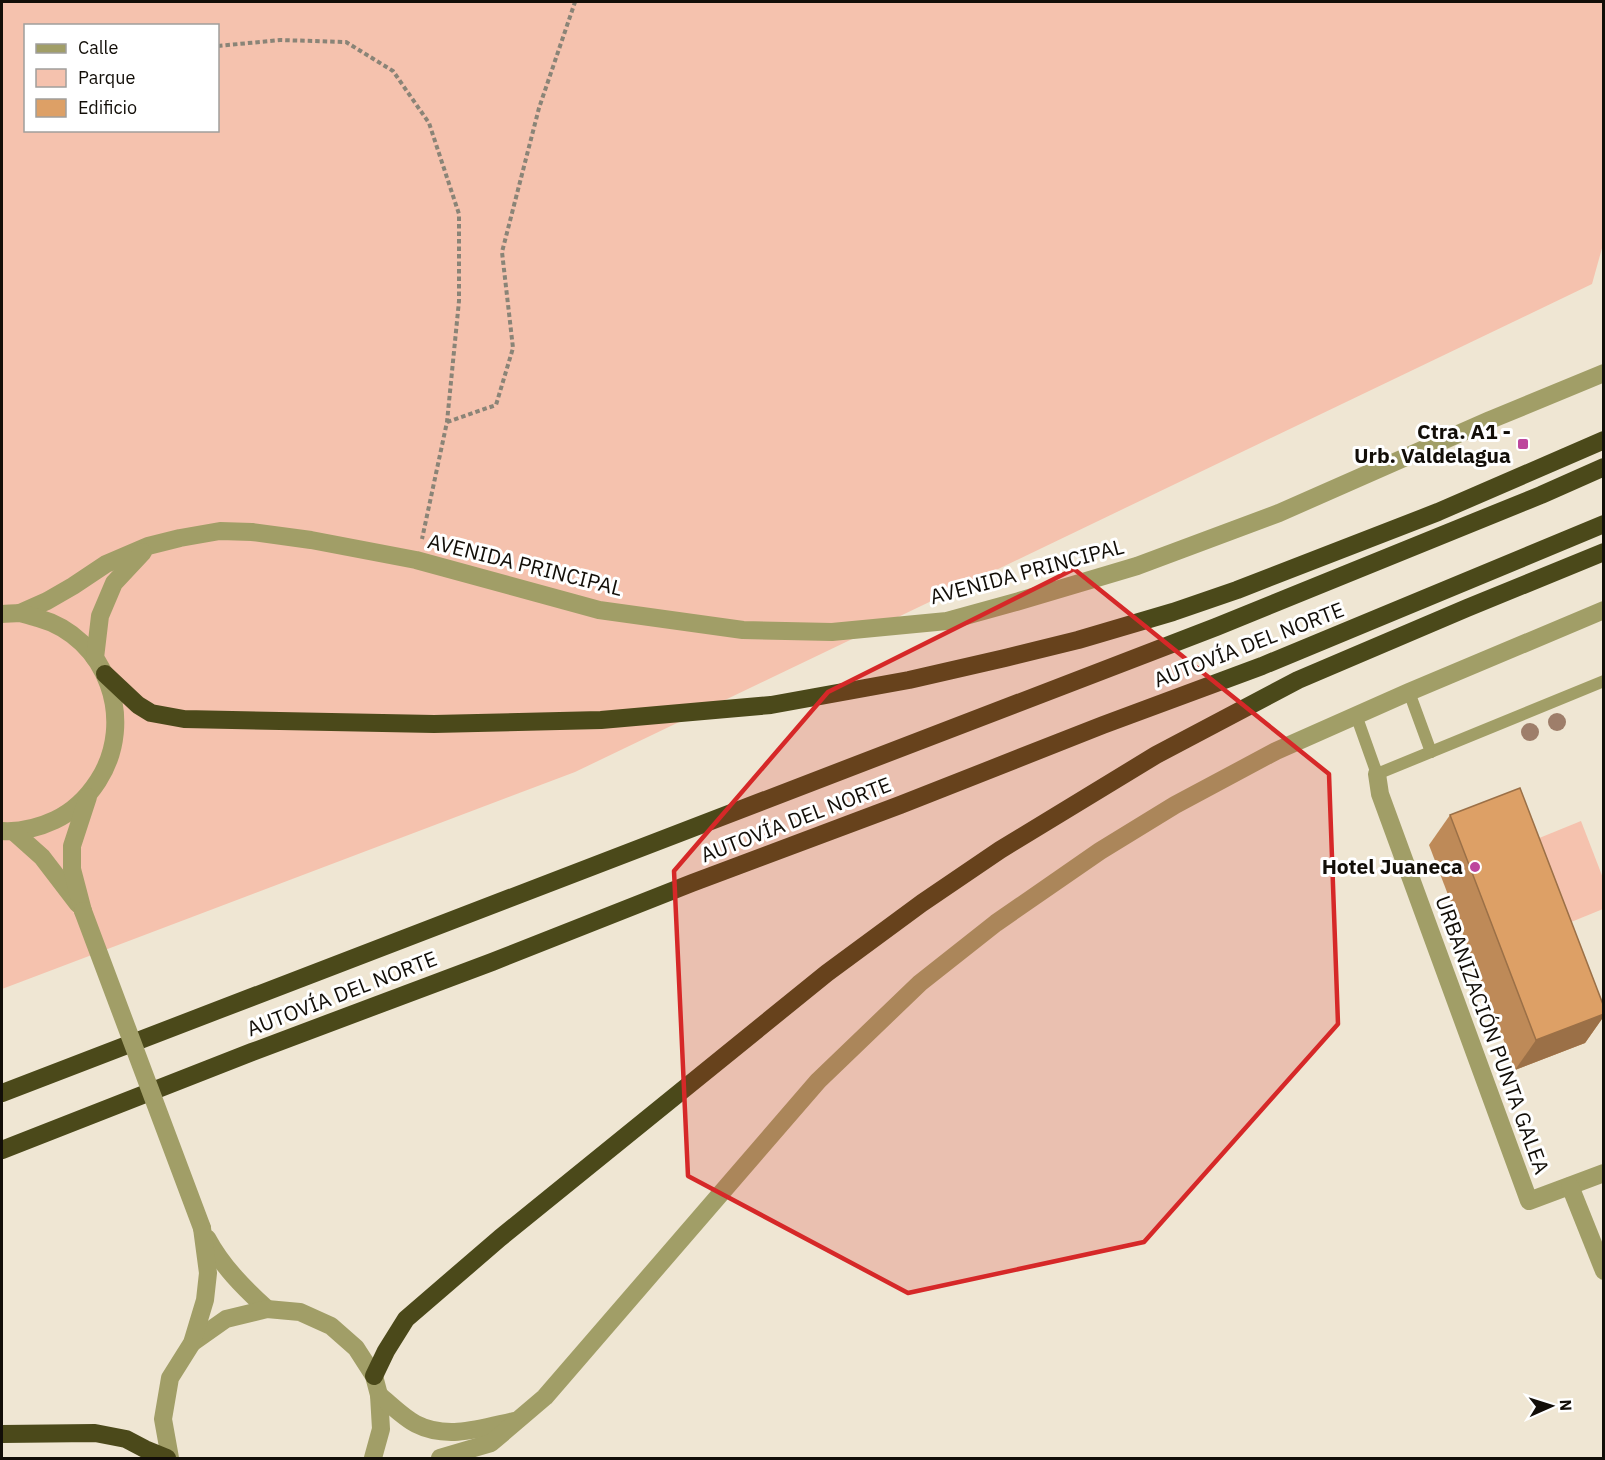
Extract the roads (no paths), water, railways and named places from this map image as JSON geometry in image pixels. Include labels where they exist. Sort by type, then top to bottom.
[{"type":"highway","points":[[105,674],[138,705],[151,713],[184,719],[434,724],[601,720],[771,705],[909,680],[1005,658],[1142,622],[1237,590],[1438,512],[1604,440]]},
{"type":"highway","name":"AUTOVÍA DEL NORTE","points":[[2,1093],[1216,627],[1541,495],[1604,467]]},
{"type":"highway","name":"AUTOVÍA DEL NORTE","points":[[2,1150],[1103,725],[1262,666],[1604,524]]},
{"type":"highway","points":[[374,1376],[386,1351],[406,1320],[500,1238],[827,973],[1000,849],[1156,755],[1298,680],[1604,552]]},
{"type":"highway","points":[[2,1434],[95,1433],[126,1439],[169,1458]]},
{"type":"street","name":"AVENIDA PRINCIPAL","points":[[20,613],[47,601],[105,564],[148,546],[220,531],[252,532],[310,540],[416,560],[599,610],[743,630],[832,632],[946,621],[1137,566],[1279,513],[1490,420],[1604,373]]},
{"type":"street","points":[[95,658],[100,616],[114,583],[148,546]]},
{"type":"street","points":[[440,1458],[491,1443],[544,1397],[818,1082],[920,983],[996,923],[1100,851],[1175,805],[1256,762],[1356,715],[1604,610]]},
{"type":"street","points":[[2,614],[20,613],[48,621],[74,636],[95,658],[105,674],[115,705],[116,737],[106,768],[88,795],[67,814],[41,826],[8,831]]},
{"type":"street","name":"URBANIZACIÓN PUNTA GALEA","points":[[1377,774],[1380,794],[1529,1201],[1604,1173]]},
{"type":"street","points":[[88,795],[72,846],[72,869],[83,911],[202,1228],[216,1253],[238,1282],[267,1309]]},
{"type":"street","points":[[8,831],[42,857],[83,911]]},
{"type":"street","name":"URBANIZACIÓN PUNTA GALEA","points":[[1570,1186],[1604,1271]]},
{"type":"street","points":[[169,1458],[163,1419],[170,1378],[192,1343],[205,1300],[208,1273],[202,1228]]},
{"type":"street","points":[[192,1343],[226,1319],[267,1309],[300,1312],[331,1326],[356,1348],[374,1376],[379,1395],[381,1429],[373,1458]]},
{"type":"street","points":[[379,1395],[416,1424],[442,1433],[467,1432],[515,1421]]},
{"type":"lane","points":[[1356,715],[1377,774],[1604,681]]},
{"type":"lane","points":[[1409,692],[1431,752]]},
{"type":"place","name":"Ctra. A1 - Urb. Valdelagua","points":[[1523,444]]},
{"type":"place","name":"Hotel Juaneca","points":[[1475,867]]}]
